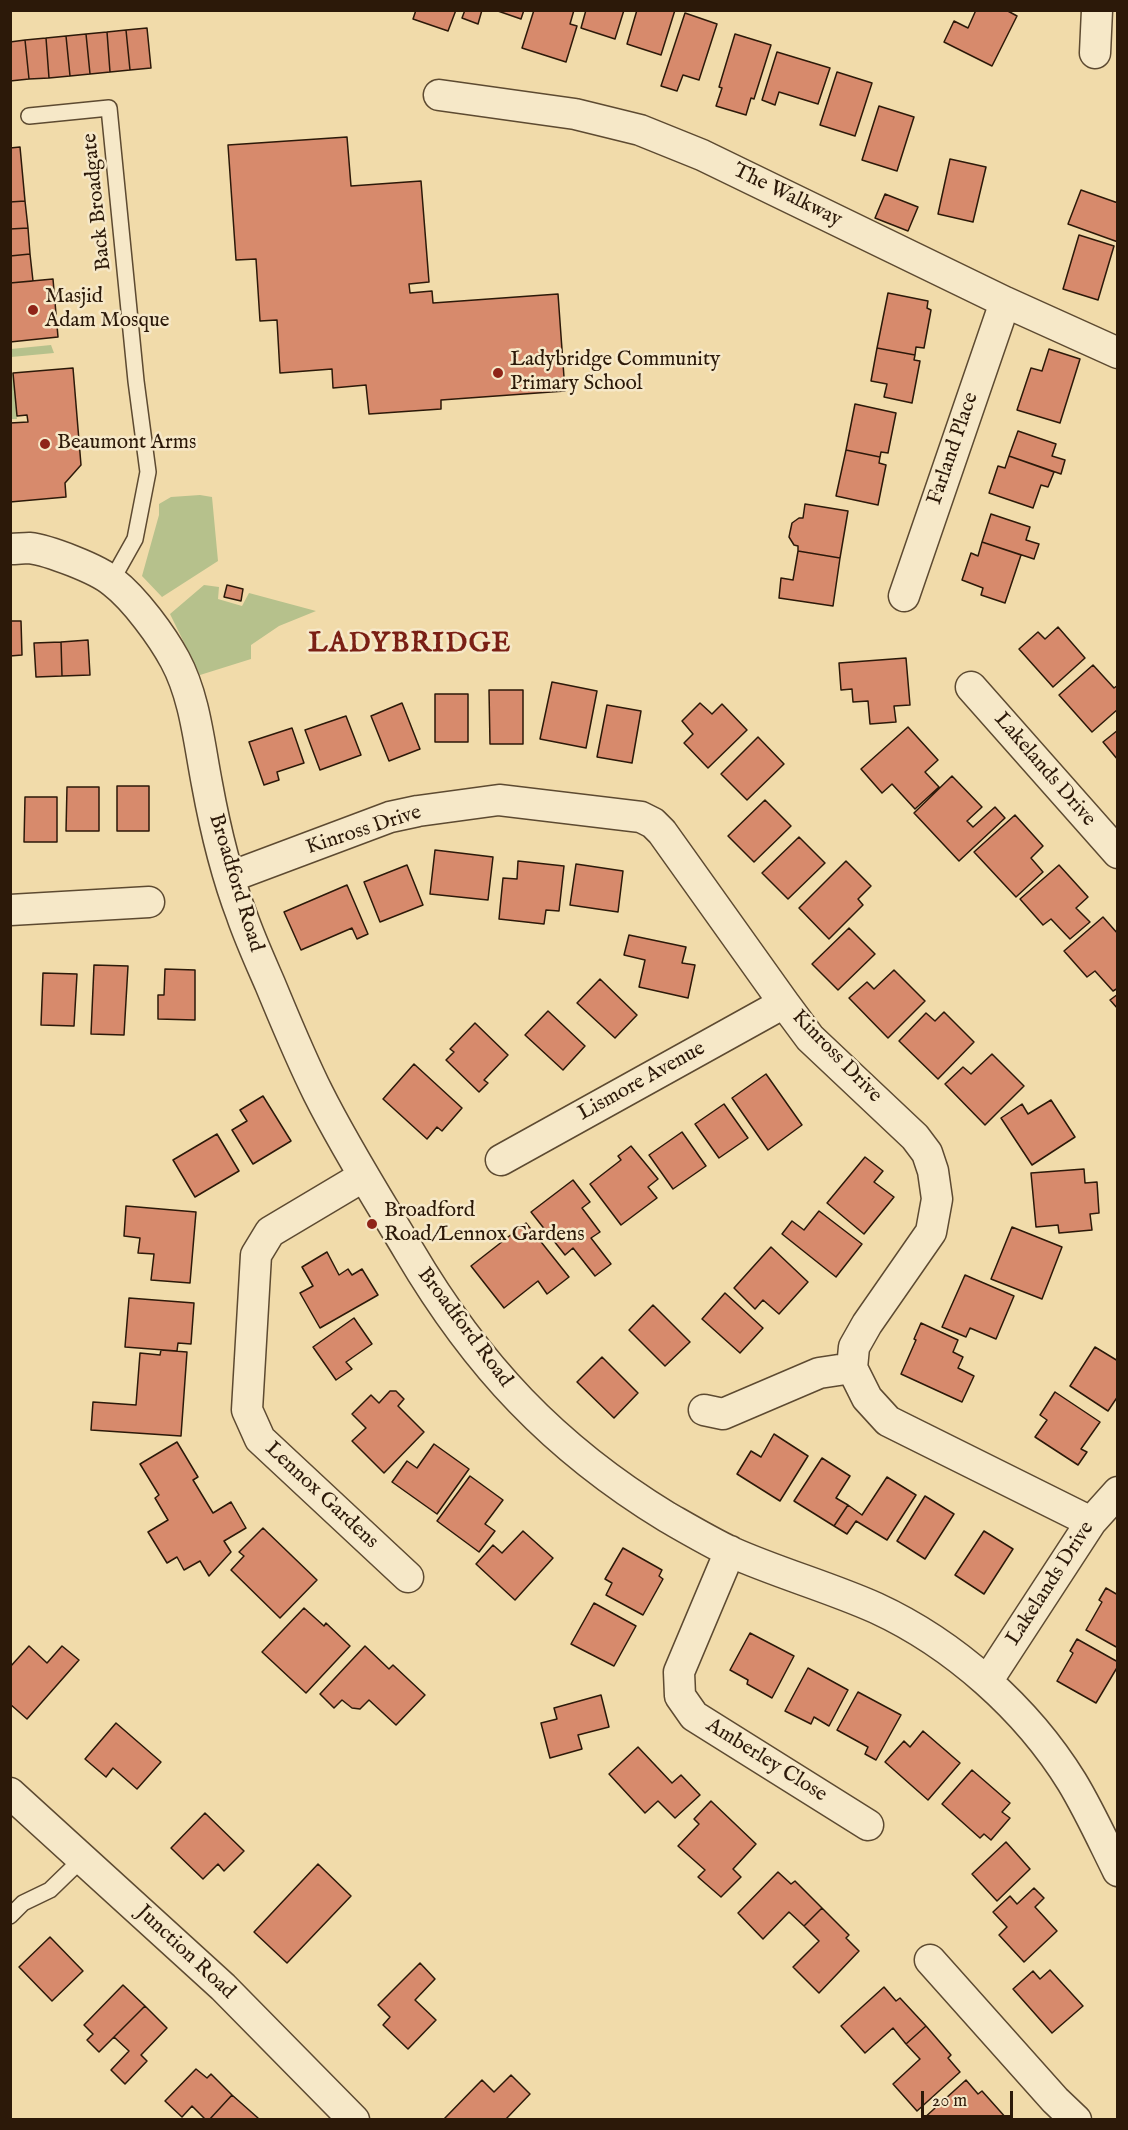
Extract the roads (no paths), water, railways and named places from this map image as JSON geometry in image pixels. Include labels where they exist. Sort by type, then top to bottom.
[{"type":"street","points":[[1095,53],[1097,10]]},
{"type":"street","name":"The Walkway","points":[[439,95],[575,114],[640,130],[702,155],[1005,302],[1118,353]]},
{"type":"street","name":"Farland Place","points":[[904,596],[1005,302]]},
{"type":"street","name":"Broadford Road","points":[[10,549],[32,548],[71,560],[112,580],[152,623],[177,663],[192,707],[210,800],[230,877],[242,916],[285,1019],[317,1091],[364,1176],[432,1289],[474,1348],[518,1399],[564,1443],[667,1517],[730,1551],[875,1608],[921,1632],[988,1680],[1034,1730],[1070,1778],[1118,1871]]},
{"type":"street","name":"Lakelands Drive","points":[[971,687],[1118,853]]},
{"type":"street","name":"Kinross Drive","points":[[230,877],[390,817],[499,800],[641,817],[653,823],[662,832],[810,1038],[915,1137],[927,1153],[933,1171],[937,1199],[931,1232],[867,1324],[854,1347],[852,1368]]},
{"type":"street","points":[[10,910],[149,902]]},
{"type":"street","name":"Lismore Avenue","points":[[501,1160],[784,1003]]},
{"type":"street","name":"Lennox Gardens","points":[[364,1176],[270,1232],[256,1255],[247,1410],[260,1439],[408,1577]]},
{"type":"street","points":[[704,1410],[723,1414],[819,1373],[852,1368],[867,1398],[888,1422],[1091,1522]]},
{"type":"street","name":"Lakelands Drive","points":[[988,1680],[1091,1522],[1118,1492]]},
{"type":"street","name":"Amberley Close","points":[[730,1551],[679,1672],[680,1696],[694,1716],[868,1824]]},
{"type":"street","name":"Junction Road","points":[[10,1793],[223,1987],[354,2120]]},
{"type":"street","points":[[930,1960],[1055,2100],[1076,2120]]},
{"type":"lane","name":"Back Broadgate","points":[[29,116],[110,108],[136,381],[148,472],[135,539],[112,580]]},
{"type":"lane","points":[[10,1916],[23,1903],[50,1890],[82,1859]]},
{"type":"place","name":"Masjid Adam Mosque","points":[[33,310]]},
{"type":"place","name":"Ladybridge Community Primary School","points":[[498,373]]},
{"type":"place","name":"Beaumont Arms","points":[[45,444]]},
{"type":"place","name":"Broadford Road/Lennox Gardens","points":[[372,1224]]},
{"type":"district","name":"LADYBRIDGE","points":[[410,645]]}]
